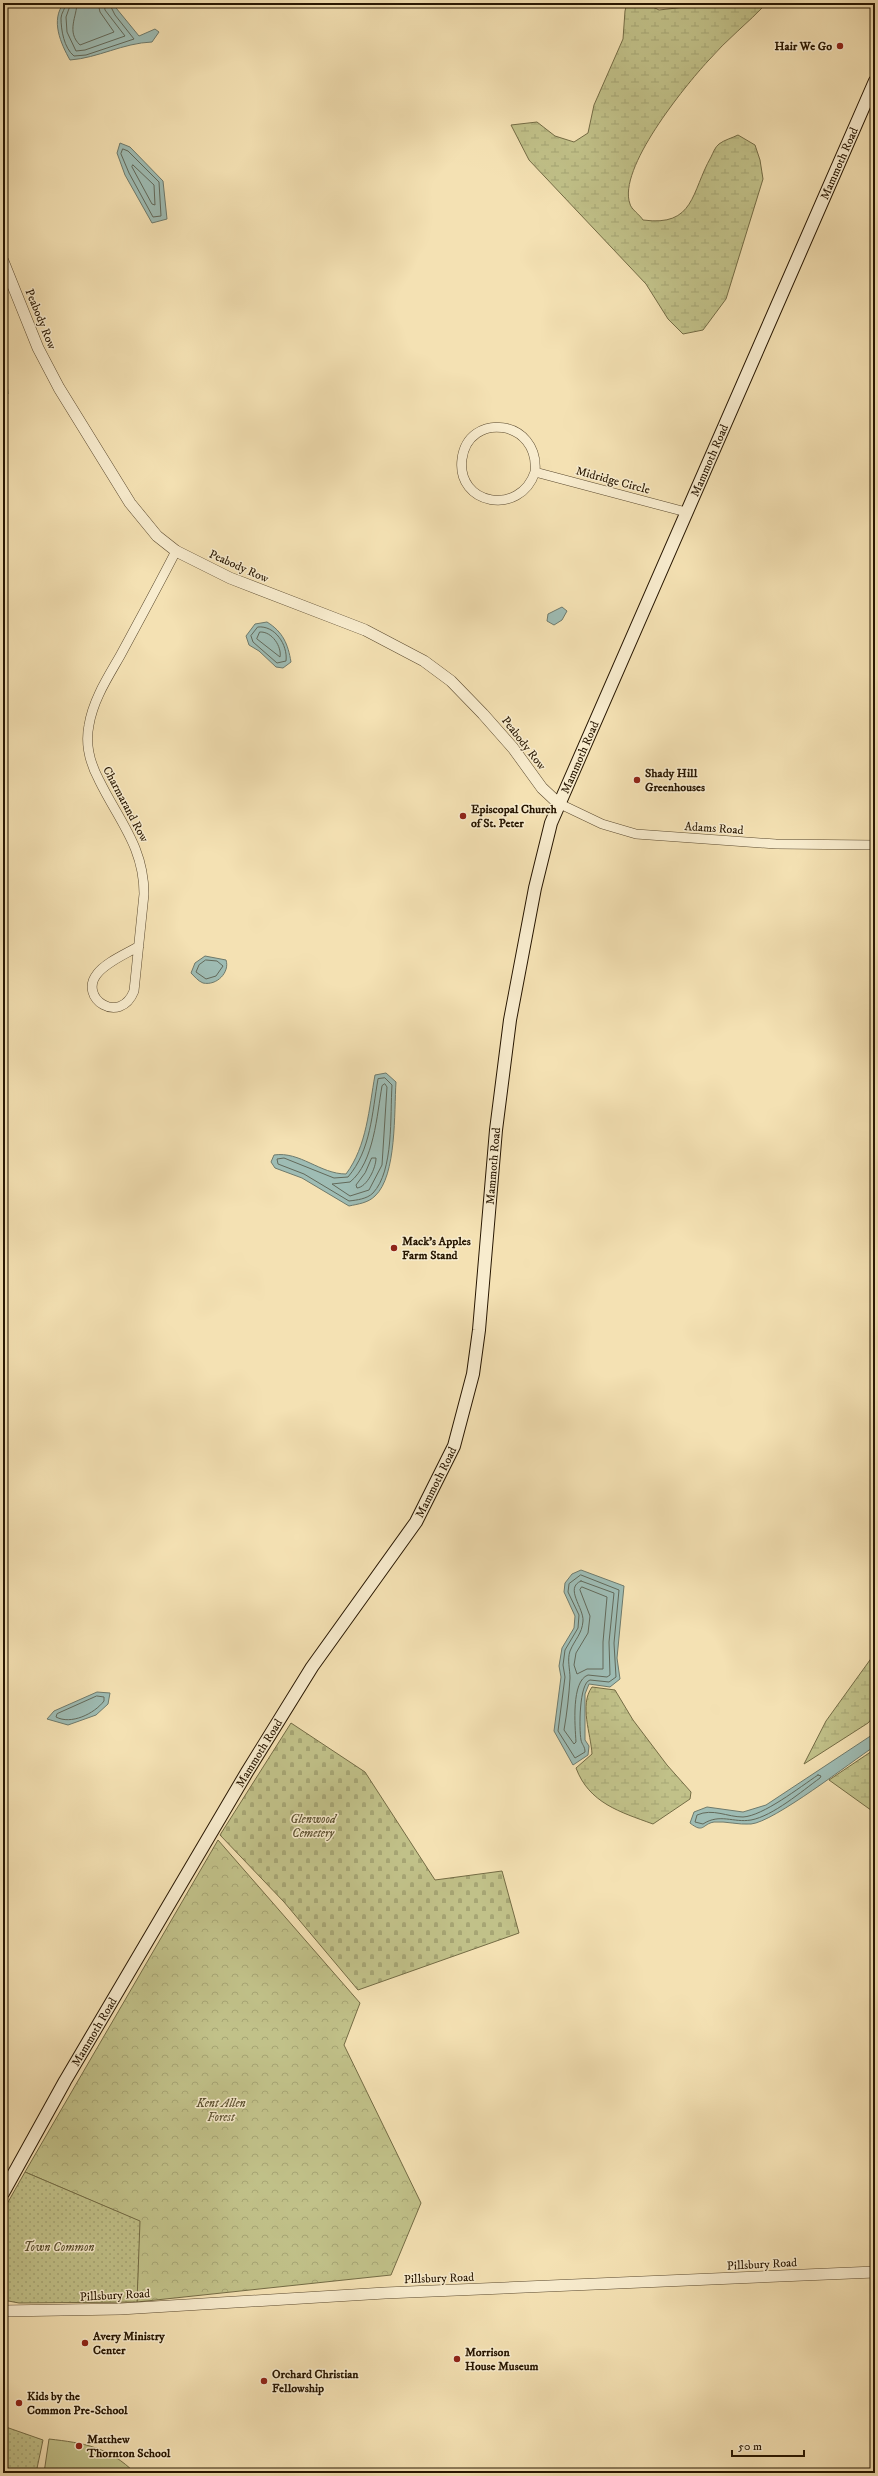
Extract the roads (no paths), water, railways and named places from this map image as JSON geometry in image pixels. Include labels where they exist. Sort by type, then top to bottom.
[{"type":"main road","name":"Mammoth Road","points":[[3,2194],[65,2081],[246,1772],[312,1668],[416,1522],[454,1446],[473,1374],[479,1330],[496,1130],[510,1020],[538,876],[558,803],[875,81]]},
{"type":"street","name":"Peabody Row","points":[[3,261],[38,348],[59,388],[130,503],[157,536],[176,551],[230,578],[385,639],[424,661],[451,681],[483,714],[513,748],[542,788],[558,803]]},
{"type":"street","points":[[490,428],[505,428],[518,433],[529,443],[534,457],[534,472],[529,485],[519,495],[506,500],[492,500],[479,495],[469,486],[462,473],[462,459],[467,445],[476,434],[490,428]]},
{"type":"street","name":"Midridge Circle","points":[[534,472],[686,512]]},
{"type":"street","name":"Charmarand Row","points":[[139,946],[98,973],[92,986],[93,992],[101,1004],[115,1008],[121,1006],[131,998],[139,946],[144,894],[144,870],[135,844],[108,799],[94,768],[88,748],[88,726],[100,694],[176,551]]},
{"type":"street","name":"Adams Road","points":[[558,803],[602,824],[636,834],[776,844],[875,845]]},
{"type":"street","name":"Pillsbury Road","points":[[3,2311],[120,2309],[385,2293],[875,2272]]},
{"type":"water","points":[[64,3],[112,3],[139,36],[155,29],[159,32],[152,42],[131,45],[80,59],[70,60],[60,39],[57,24],[60,10]]},
{"type":"water","points":[[120,143],[130,147],[163,181],[167,219],[152,223],[125,175],[117,153]]},
{"type":"water","points":[[3,380],[7,383],[8,394],[3,397]]},
{"type":"water","points":[[562,607],[567,611],[562,620],[554,625],[547,621],[548,614]]},
{"type":"water","points":[[267,622],[281,634],[286,644],[291,662],[283,668],[276,667],[259,651],[249,645],[246,636],[255,624]]},
{"type":"water","points":[[205,956],[226,960],[227,965],[224,973],[213,982],[203,983],[191,973],[195,963]]},
{"type":"water","points":[[386,1073],[396,1082],[393,1142],[387,1174],[382,1187],[375,1196],[366,1202],[349,1206],[302,1178],[275,1168],[271,1162],[274,1155],[283,1155],[293,1156],[327,1170],[346,1174],[359,1151],[363,1139],[375,1075]]},
{"type":"water","points":[[581,1570],[624,1586],[617,1658],[620,1679],[610,1687],[589,1684],[585,1694],[585,1740],[589,1746],[588,1755],[573,1765],[554,1731],[561,1677],[559,1666],[562,1648],[574,1628],[575,1616],[564,1592],[565,1583],[572,1574]]},
{"type":"water","points":[[97,1692],[110,1693],[108,1704],[96,1715],[68,1725],[47,1719],[54,1711]]},
{"type":"water","points":[[875,1733],[875,1746],[794,1803],[762,1821],[751,1824],[714,1822],[701,1828],[698,1828],[690,1823],[694,1812],[707,1807],[743,1812],[766,1805]]},
{"type":"place","name":"Hair We Go","points":[[840,46]]},
{"type":"place","name":"Shady Hill Greenhouses","points":[[637,780]]},
{"type":"place","name":"Episcopal Church of St. Peter","points":[[463,816]]},
{"type":"place","name":"Mack's Apples Farm Stand","points":[[394,1248]]},
{"type":"place","name":"Avery Ministry Center","points":[[85,2343]]},
{"type":"place","name":"Morrison House Museum","points":[[457,2359]]},
{"type":"place","name":"Orchard Christian Fellowship","points":[[264,2381]]},
{"type":"place","name":"Kids by the Common Pre-School","points":[[19,2403]]},
{"type":"place","name":"Matthew Thornton School","points":[[79,2446]]},
{"type":"park label","name":"Glenwood Cemetery","points":[[313,1826]]},
{"type":"park label","name":"Kent Allen Forest","points":[[221,2110]]},
{"type":"park label","name":"Town Common","points":[[59,2247]]}]
